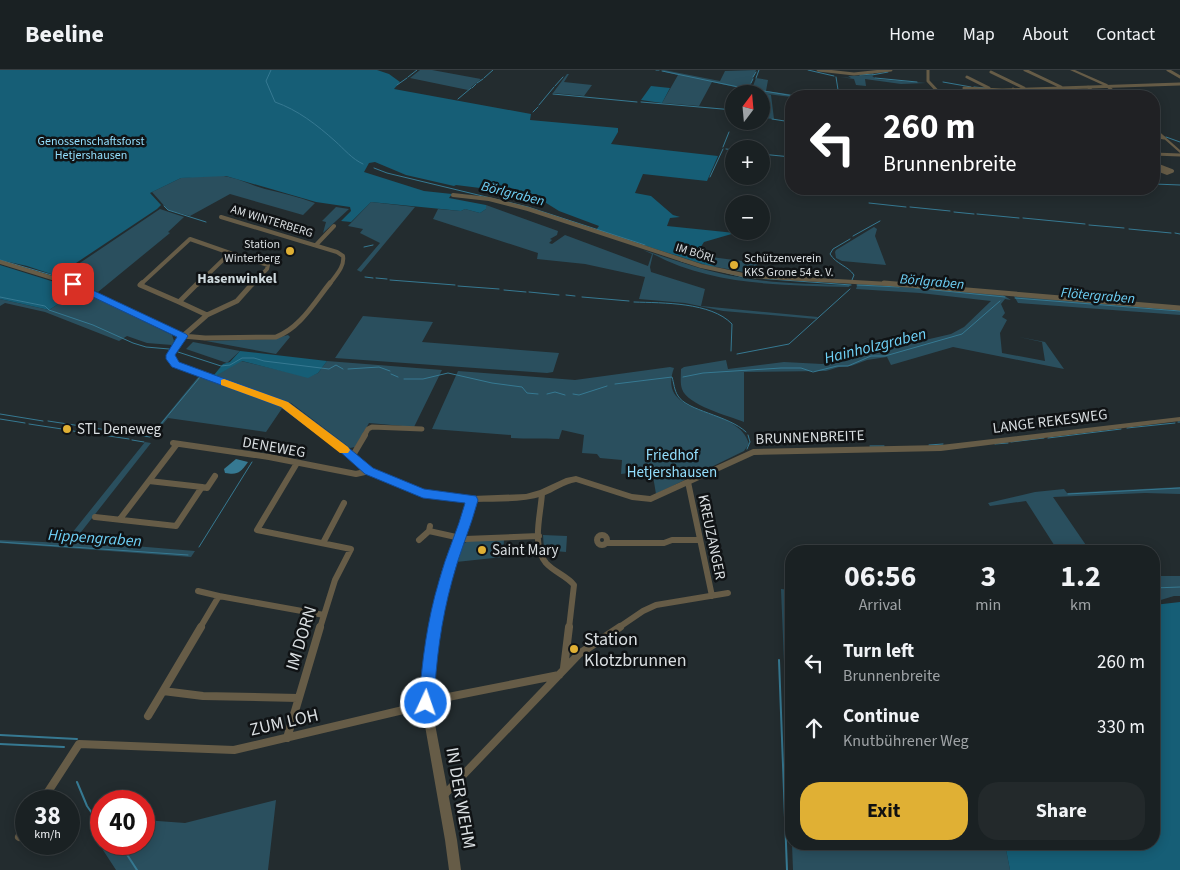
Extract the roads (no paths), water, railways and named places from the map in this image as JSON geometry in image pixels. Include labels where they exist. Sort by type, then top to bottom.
[{"type":"street","points":[[818,70],[854,75],[875,74],[891,70]]},
{"type":"street","points":[[928,70],[925,77],[926,81],[936,90]]},
{"type":"street","points":[[1025,70],[1063,88]]},
{"type":"street","points":[[1072,70],[1108,86],[1112,90]]},
{"type":"street","points":[[1168,70],[1180,77]]},
{"type":"street","points":[[991,72],[1026,89]]},
{"type":"street","points":[[967,77],[991,89]]},
{"type":"street","points":[[966,90],[965,88],[1026,89],[1180,84]]},
{"type":"street","points":[[1088,87],[1091,90]]},
{"type":"street","points":[[1160,134],[1180,154]]},
{"type":"street","points":[[1160,137],[1164,138]]},
{"type":"street","points":[[1160,154],[1180,154]]},
{"type":"street","name":"IM BÖRL","points":[[453,195],[522,207],[701,266],[748,276],[912,285],[1180,308]]},
{"type":"street","name":"AM WINTERBERG","points":[[183,336],[205,338],[276,337],[286,333],[308,311],[340,270],[344,261],[341,254],[221,216]]},
{"type":"street","name":"AM WINTERBERG","points":[[316,245],[334,226]]},
{"type":"street","points":[[0,262],[73,284],[183,336],[207,315],[237,301],[268,267],[190,239],[140,285],[207,315]]},
{"type":"street","points":[[179,302],[230,253]]},
{"type":"street","name":"BRUNNENBREITE","points":[[183,336],[170,355],[170,359],[176,364],[291,408],[369,471],[423,493],[472,500],[526,497],[542,493],[570,480],[576,480],[632,496],[651,499],[753,452],[924,448]]},
{"type":"street","name":"LANGE REKESWEG","points":[[924,448],[1180,419]]},
{"type":"street","points":[[352,457],[368,429],[373,426],[422,429]]},
{"type":"street","name":"DENEWEG","points":[[149,481],[175,443],[269,456],[359,474],[369,471]]},
{"type":"street","points":[[297,463],[257,530],[323,543],[344,503]]},
{"type":"street","points":[[120,519],[149,481],[207,488],[215,476]]},
{"type":"street","name":"KREUZANGER","points":[[688,482],[712,596]]},
{"type":"street","points":[[95,517],[176,526],[202,487]]},
{"type":"street","points":[[542,493],[538,548],[544,561],[574,585],[561,672]]},
{"type":"street","name":"IN DER WEHM","points":[[455,870],[444,795],[426,703],[429,660],[437,614],[446,578],[461,538],[472,500]]},
{"type":"street","points":[[419,540],[430,528],[461,538],[539,536]]},
{"type":"street","points":[[606,543],[664,543],[672,540],[700,540]]},
{"type":"street","name":"IM DORN","points":[[287,738],[335,580],[351,549],[323,543]]},
{"type":"street","points":[[198,591],[324,614]]},
{"type":"street","points":[[444,795],[579,654],[656,605],[728,594]]},
{"type":"street","points":[[148,716],[218,596]]},
{"type":"street","name":"ZUM LOH","points":[[49,790],[79,744],[225,751],[420,706],[433,700],[561,672]]},
{"type":"street","points":[[164,691],[203,696],[298,698]]},
{"type":"waterway","name":"Börlgraben","points":[[271,70],[266,81],[275,102],[307,118],[352,157],[363,164]]},
{"type":"waterway","points":[[408,77],[417,70]]},
{"type":"waterway","points":[[484,78],[493,70]]},
{"type":"waterway","points":[[756,78],[759,70]]},
{"type":"waterway","points":[[808,70],[834,76]]},
{"type":"waterway","points":[[662,71],[729,85]]},
{"type":"waterway","points":[[753,77],[756,72]]},
{"type":"waterway","points":[[872,75],[888,72]]},
{"type":"waterway","points":[[860,75],[873,74]]},
{"type":"waterway","points":[[555,86],[563,77]]},
{"type":"waterway","points":[[836,77],[838,90]]},
{"type":"waterway","points":[[397,85],[407,78]]},
{"type":"waterway","points":[[875,78],[917,82]]},
{"type":"waterway","points":[[477,83],[483,79]]},
{"type":"waterway","points":[[751,83],[753,79]]},
{"type":"waterway","points":[[943,82],[971,87]]},
{"type":"waterway","points":[[472,88],[476,84]]},
{"type":"waterway","points":[[539,105],[554,87]]},
{"type":"waterway","points":[[974,87],[985,88]]},
{"type":"waterway","points":[[458,99],[471,88]]},
{"type":"waterway","points":[[770,92],[785,94]]},
{"type":"waterway","points":[[553,94],[637,102]]},
{"type":"waterway","points":[[641,102],[725,109]]},
{"type":"waterway","points":[[533,112],[538,107]]},
{"type":"waterway","points":[[772,119],[785,121]]},
{"type":"waterway","points":[[723,147],[729,132]]},
{"type":"waterway","points":[[1166,137],[1180,142]]},
{"type":"waterway","points":[[710,177],[723,149]]},
{"type":"waterway","points":[[770,155],[785,156]]},
{"type":"waterway","name":"Börlgraben","points":[[374,168],[387,173],[528,207],[645,245]]},
{"type":"waterway","points":[[1160,184],[1180,185]]},
{"type":"waterway","points":[[869,203],[906,207]]},
{"type":"waterway","points":[[164,206],[168,210],[206,222]]},
{"type":"waterway","points":[[910,207],[950,211]]},
{"type":"waterway","points":[[954,212],[974,214]]},
{"type":"waterway","points":[[977,214],[1019,218]]},
{"type":"waterway","points":[[1023,218],[1085,224]]},
{"type":"waterway","points":[[853,236],[880,221]]},
{"type":"waterway","points":[[1089,225],[1124,228]]},
{"type":"waterway","points":[[1129,229],[1171,233]]},
{"type":"waterway","points":[[1175,233],[1180,234]]},
{"type":"waterway","points":[[850,239],[833,249],[830,254],[854,275],[852,280]]},
{"type":"waterway","points":[[364,247],[373,245]]},
{"type":"waterway","points":[[0,260],[55,276]]},
{"type":"waterway","name":"Börlgraben","points":[[681,261],[743,277],[851,285]]},
{"type":"waterway","points":[[365,277],[373,278]]},
{"type":"waterway","points":[[376,278],[387,279]]},
{"type":"waterway","points":[[390,280],[455,285]]},
{"type":"waterway","name":"Börlgraben","points":[[857,285],[899,287]]},
{"type":"waterway","points":[[458,286],[499,289]]},
{"type":"waterway","name":"Börlgraben","points":[[915,288],[1005,297]]},
{"type":"waterway","points":[[737,354],[789,344],[850,289]]},
{"type":"waterway","points":[[504,290],[526,292]]},
{"type":"waterway","points":[[529,292],[559,295]]},
{"type":"waterway","points":[[566,295],[575,296]]},
{"type":"waterway","name":"Hainholzgraben","points":[[0,297],[45,306],[49,310],[93,325],[133,343],[146,347],[169,349]]},
{"type":"waterway","points":[[582,297],[629,301]]},
{"type":"waterway","name":"Flötergraben","points":[[1015,298],[1180,311]]},
{"type":"waterway","name":"Hainholzgraben","points":[[683,377],[703,373],[781,368],[801,368],[813,372],[837,366],[848,366],[871,356],[885,356],[962,334],[1000,301]]},
{"type":"waterway","points":[[634,302],[686,305],[712,311],[732,324],[731,351]]},
{"type":"waterway","name":"Hainholzgraben","points":[[178,352],[221,366],[230,365],[242,358],[254,358],[264,361],[329,369],[336,365],[343,369]]},
{"type":"waterway","name":"Hainholzgraben","points":[[348,369],[379,367],[390,371]]},
{"type":"waterway","name":"Hainholzgraben","points":[[404,379],[423,379],[448,373],[492,383],[522,387],[527,393],[538,394]]},
{"type":"waterway","name":"Hainholzgraben","points":[[391,374],[398,377]]},
{"type":"waterway","points":[[112,431],[150,437],[200,377]]},
{"type":"waterway","points":[[615,384],[672,377],[677,394],[683,401],[699,410],[729,421],[746,432]]},
{"type":"waterway","name":"Hainholzgraben","points":[[573,394],[579,395],[607,386]]},
{"type":"waterway","name":"Hainholzgraben","points":[[547,394],[555,392],[565,395]]},
{"type":"waterway","points":[[0,414],[43,421]]},
{"type":"waterway","points":[[0,419],[25,423]]},
{"type":"waterway","points":[[48,421],[107,430]]},
{"type":"waterway","points":[[1127,428],[1175,423]]},
{"type":"waterway","points":[[29,424],[62,429]]},
{"type":"waterway","points":[[1048,438],[1121,429]]},
{"type":"waterway","points":[[73,431],[99,435]]},
{"type":"waterway","points":[[102,435],[129,439]]},
{"type":"waterway","points":[[747,449],[750,442],[748,435]]},
{"type":"waterway","points":[[1011,442],[1044,438]]},
{"type":"waterway","points":[[132,440],[144,442]]},
{"type":"waterway","points":[[995,444],[1008,443]]},
{"type":"waterway","points":[[929,445],[943,444]]},
{"type":"waterway","points":[[870,446],[884,446]]},
{"type":"waterway","points":[[199,547],[252,462]]},
{"type":"waterway","points":[[1068,494],[1180,488]]},
{"type":"waterway","name":"Hippengraben","points":[[0,542],[188,555]]},
{"type":"waterway","points":[[1160,588],[1180,587]]},
{"type":"waterway","points":[[779,660],[785,818]]},
{"type":"waterway","points":[[0,735],[77,739]]},
{"type":"waterway","points":[[0,744],[64,747]]},
{"type":"waterway","points":[[77,782],[90,810]]},
{"type":"waterway","points":[[786,850],[787,870]]},
{"type":"waterway","points":[[127,855],[137,870]]},
{"type":"place","name":"Station Winterberg","points":[[290,251]]},
{"type":"place","name":"Schützenverein KKS Grone 54 e. V.","points":[[734,265]]},
{"type":"place","name":"STL Deneweg","points":[[67,429]]},
{"type":"place","name":"Saint Mary","points":[[482,550]]},
{"type":"place","name":"Station Klotzbrunnen","points":[[574,649]]},
{"type":"district","name":"Hasenwinkel","points":[[237,278]]},
{"type":"park label","name":"Genossenschaftsforst Hetjershausen","points":[[91,148]]},
{"type":"park label","name":"Friedhof Hetjershausen","points":[[672,464]]}]
